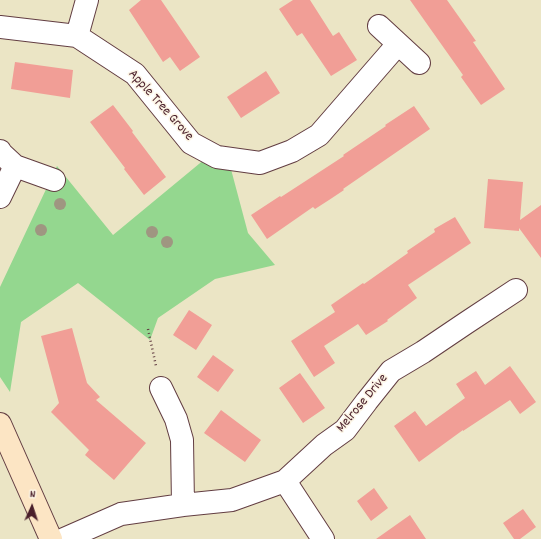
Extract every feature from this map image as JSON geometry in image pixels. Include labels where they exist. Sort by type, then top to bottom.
[{"type":"street","points":[[76,36],[87,0]]},
{"type":"street","points":[[379,26],[419,63]]},
{"type":"street","name":"Apple Tree Grove","points":[[0,27],[76,36],[135,74],[190,143],[217,157],[260,163],[292,151],[319,135],[398,44]]},
{"type":"street","points":[[0,197],[8,158],[54,180]]},
{"type":"street","name":"Melrose Drive","points":[[64,539],[121,514],[232,500],[285,481],[324,445],[345,430],[392,371],[516,290]]},
{"type":"street","points":[[161,388],[176,419],[182,440],[183,505]]},
{"type":"street","points":[[0,424],[51,539]]},
{"type":"street","points":[[285,481],[323,539]]},
{"type":"path","points":[[148,329],[161,388]]},
{"type":"green space","points":[[211,154],[228,158],[248,233],[275,265],[215,279],[158,318],[150,340],[78,283],[21,322],[10,392],[0,377],[0,287],[57,166],[113,235]]},
{"type":"building","points":[[141,0],[161,0],[200,57],[180,71],[170,57],[163,62],[129,10]]},
{"type":"building","points":[[293,0],[310,0],[333,36],[339,32],[357,60],[331,76],[302,33],[297,36],[279,9]]},
{"type":"building","points":[[410,0],[447,0],[476,41],[473,42],[505,89],[481,105],[461,77],[463,75]]},
{"type":"building","points":[[15,62],[73,70],[70,98],[11,89]]},
{"type":"building","points":[[266,71],[280,93],[241,118],[227,97]]},
{"type":"building","points":[[113,105],[166,177],[144,195],[90,122]]},
{"type":"building","points":[[414,106],[430,129],[343,189],[344,190],[315,209],[313,207],[267,239],[251,215],[344,156],[343,155]]},
{"type":"building","points":[[488,179],[523,182],[520,220],[541,205],[541,258],[519,228],[519,231],[484,228]]},
{"type":"building","points":[[455,217],[471,243],[408,285],[417,298],[387,320],[388,321],[366,335],[358,324],[324,346],[335,363],[314,377],[291,341],[335,312],[331,305],[408,253],[407,251],[435,232],[434,229]]},
{"type":"building","points":[[189,310],[212,325],[196,350],[173,335]]},
{"type":"building","points":[[72,328],[87,383],[100,397],[96,400],[146,443],[114,480],[85,455],[89,450],[51,412],[59,403],[41,336]]},
{"type":"building","points":[[213,355],[234,370],[218,392],[197,377]]},
{"type":"building","points":[[510,366],[536,402],[520,414],[510,400],[463,430],[419,462],[394,426],[415,411],[426,426],[465,398],[456,384],[476,371],[485,385]]},
{"type":"building","points":[[300,373],[325,408],[303,423],[279,388]]},
{"type":"building","points":[[221,410],[261,440],[245,462],[204,433]]},
{"type":"building","points":[[374,488],[388,508],[371,521],[357,501]]},
{"type":"building","points":[[523,509],[536,527],[520,539],[514,539],[503,523]]},
{"type":"building","points":[[410,515],[426,539],[376,539]]}]
